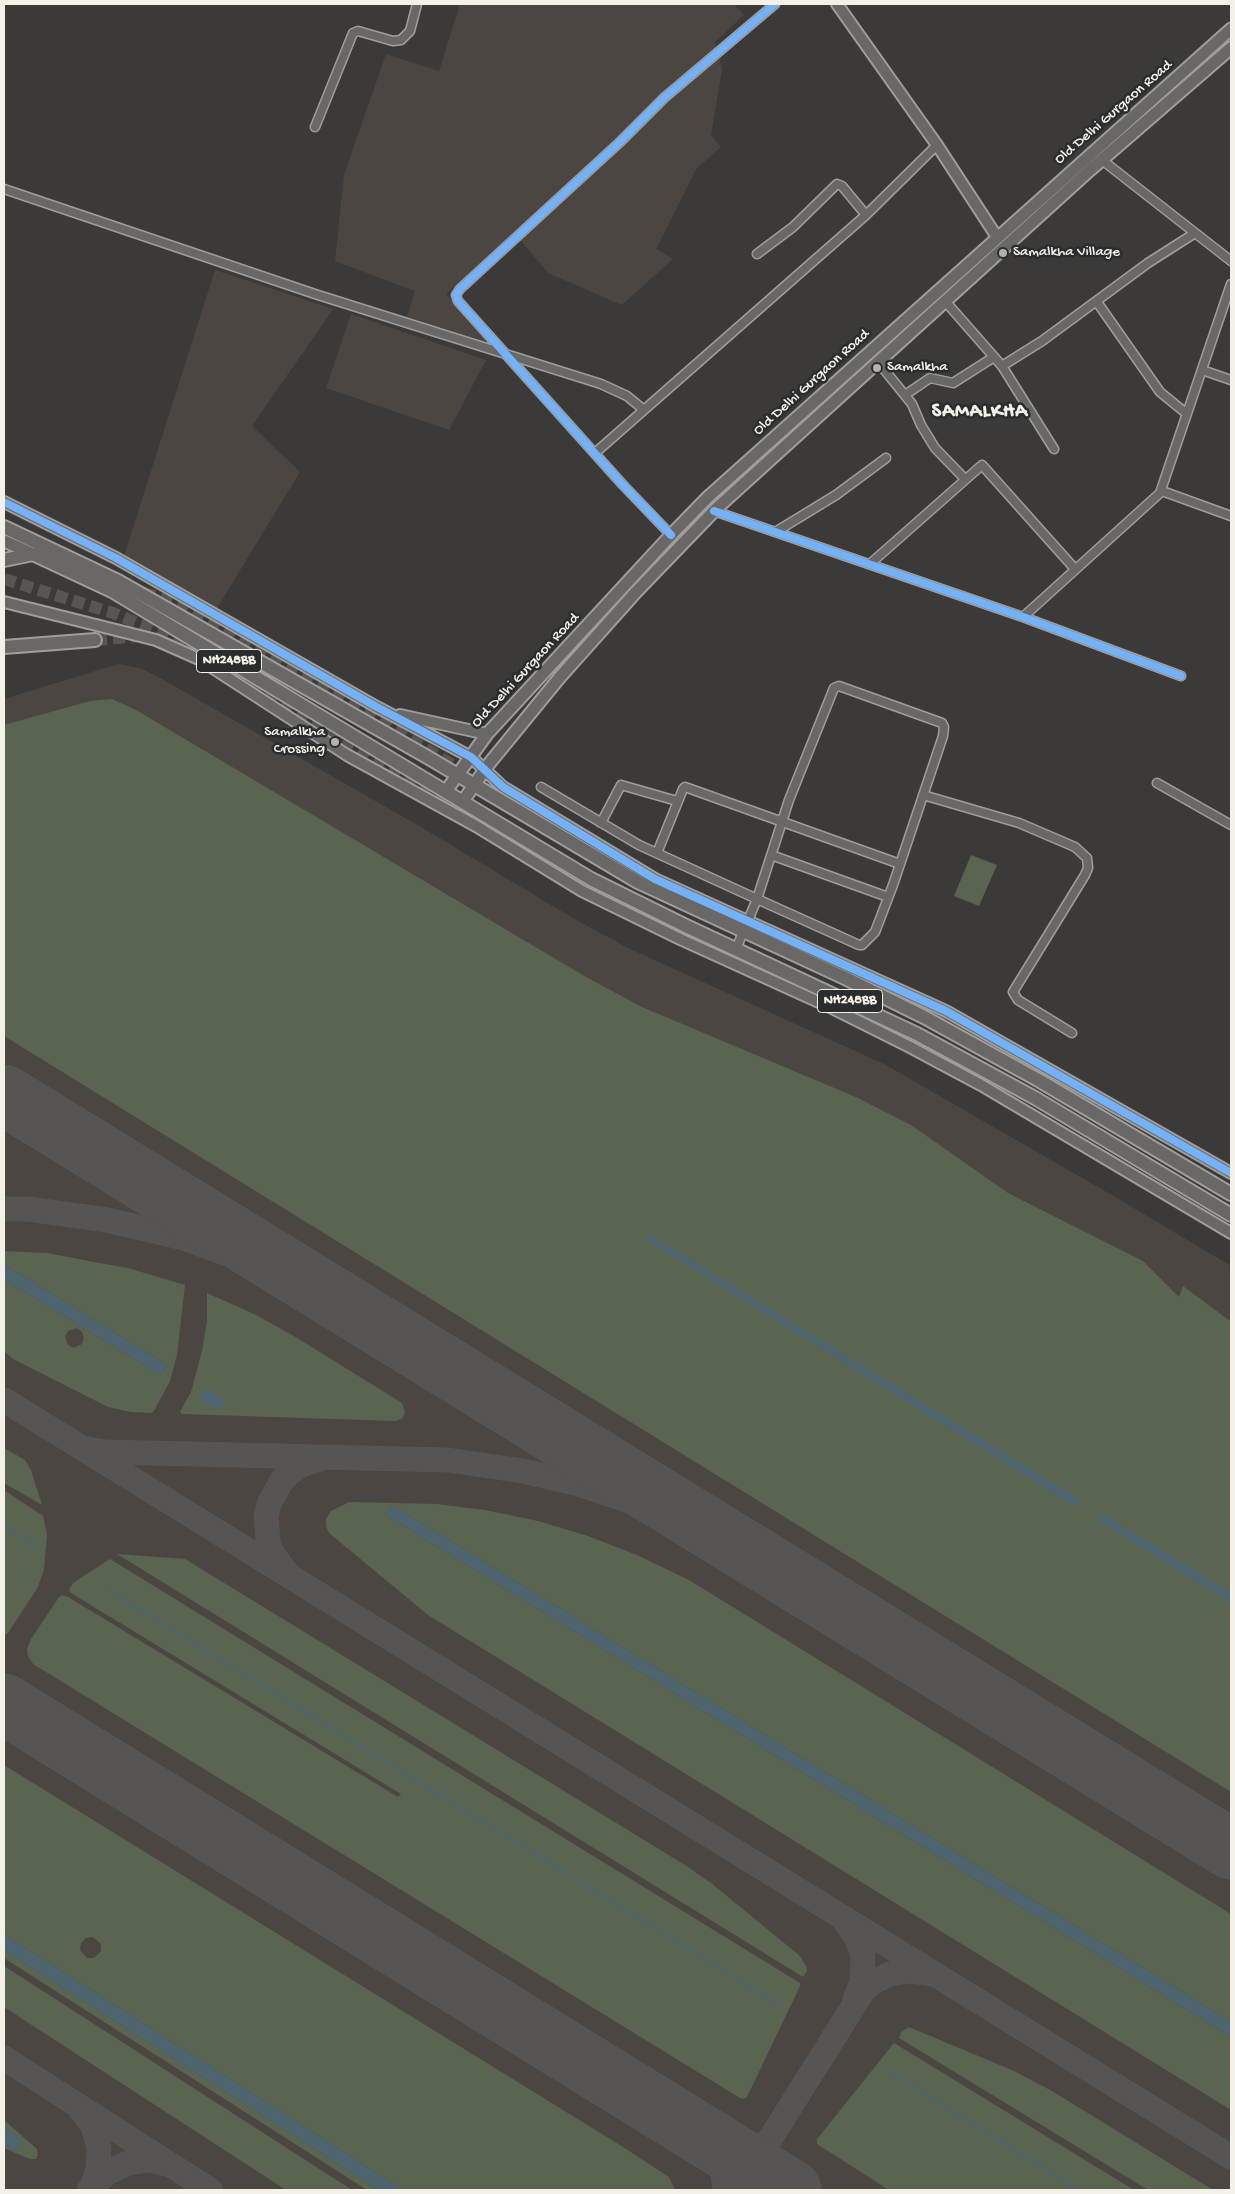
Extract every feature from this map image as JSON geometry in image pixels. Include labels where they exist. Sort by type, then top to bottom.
[{"type":"highway","name":"NH248BB","points":[[4,527],[118,581],[457,775],[638,882],[746,927],[924,1017],[1040,1081],[1231,1194]]},
{"type":"highway","name":"NH248BB","points":[[33,554],[112,591],[591,879],[917,1034],[1035,1098],[1231,1215]]},
{"type":"highway","points":[[4,560],[33,554]]},
{"type":"highway","points":[[4,647],[95,640]]},
{"type":"main road","name":"Old Delhi Gurgaon Road","points":[[446,791],[487,734],[708,497],[1231,29]]},
{"type":"main road","points":[[1220,40],[1230,49]]},
{"type":"main road","name":"Old Delhi Gurgaon Road","points":[[463,801],[484,769],[560,677],[636,592],[716,508],[1102,160],[1230,49]]},
{"type":"main road","points":[[708,497],[716,508]]},
{"type":"main road","points":[[4,541],[33,554]]},
{"type":"street","points":[[315,127],[353,33],[358,31],[393,41],[401,40],[410,31],[417,4]]},
{"type":"street","points":[[671,535],[458,301],[456,298],[457,292],[613,148],[664,98],[775,4]]},
{"type":"street","points":[[837,4],[936,145],[997,237]]},
{"type":"street","points":[[595,453],[866,215],[936,145]]},
{"type":"street","points":[[1102,160],[1231,261]]},
{"type":"street","points":[[757,254],[793,227],[837,184],[842,186],[866,215]]},
{"type":"street","points":[[4,189],[318,295],[608,387],[628,396],[644,410]]},
{"type":"street","points":[[1002,366],[1042,341],[1148,263],[1195,233]]},
{"type":"street","points":[[1023,617],[1162,491],[1231,284]]},
{"type":"street","points":[[945,301],[1002,366],[1054,450]]},
{"type":"street","points":[[1097,302],[1160,392],[1187,414]]},
{"type":"street","points":[[905,395],[930,378],[954,384],[994,357]]},
{"type":"street","points":[[878,362],[905,395],[935,448],[965,479]]},
{"type":"street","points":[[1202,370],[1231,380]]},
{"type":"street","points":[[777,531],[836,495],[886,458]]},
{"type":"street","points":[[871,563],[982,465],[1075,569]]},
{"type":"street","points":[[1162,491],[1231,516]]},
{"type":"street","points":[[4,502],[124,563],[375,706],[471,757],[503,786],[655,879],[746,927],[946,1010],[1231,1173]]},
{"type":"street","points":[[716,508],[1023,617],[1181,676]]},
{"type":"street","points":[[4,602],[156,640],[199,659],[347,755],[476,826],[582,891],[680,939],[834,1009],[910,1047],[989,1090],[1231,1233]]},
{"type":"street","points":[[541,786],[601,823],[657,853],[757,899],[858,945],[866,943],[873,936],[888,897],[943,736],[944,727],[942,723],[836,686],[832,691],[782,822],[757,899],[736,949]]},
{"type":"street","points":[[375,706],[393,713],[487,734]]},
{"type":"street","points":[[1157,783],[1231,825]]},
{"type":"street","points":[[601,823],[621,785],[677,801]]},
{"type":"street","points":[[657,853],[677,801],[683,788],[686,787],[900,864]]},
{"type":"street","points":[[923,795],[1019,823],[1075,847],[1087,858],[1088,868],[1085,875],[1013,992],[1018,1000],[1072,1032]]},
{"type":"street","points":[[771,855],[888,897]]},
{"type":"shaded area","points":[[460,4],[734,4],[744,15],[715,42],[722,69],[711,135],[721,147],[696,169],[656,249],[673,259],[622,305],[548,273],[515,234],[446,294],[490,343],[407,317],[415,291],[335,261],[344,175],[386,54],[439,71]]},
{"type":"shaded area","points":[[215,270],[333,309],[252,426],[300,472],[217,608],[124,556]]},
{"type":"shaded area","points":[[351,314],[486,360],[449,430],[326,388]]},
{"type":"shaded area","points":[[118,664],[140,668],[162,679],[421,827],[571,917],[628,948],[886,1065],[1231,1266],[1231,2190],[4,2190],[4,699]]},
{"type":"green space","points":[[112,699],[136,710],[586,977],[642,1007],[858,1098],[911,1125],[1008,1193],[1143,1261],[1179,1297],[1183,1286],[1230,1321],[1231,1792],[4,1036],[4,725],[90,701]]},
{"type":"green space","points":[[971,855],[997,865],[979,906],[954,896]]},
{"type":"green space","points":[[4,1251],[47,1253],[128,1268],[185,1285],[177,1355],[170,1381],[154,1411],[152,1413],[130,1412],[108,1407],[13,1359],[4,1351],[4,1279],[160,1375],[167,1365],[4,1264]],"holes":[[[77,1328],[82,1332],[84,1338],[82,1344],[74,1348],[68,1345],[65,1337],[68,1331]]]},
{"type":"green space","points":[[207,1293],[254,1314],[294,1336],[402,1403],[405,1413],[402,1419],[395,1421],[182,1414],[180,1412],[191,1392],[202,1351],[207,1321]]},
{"type":"green space","points":[[4,1448],[25,1460],[31,1470],[42,1505],[4,1483]]},
{"type":"green space","points":[[4,1490],[43,1516],[47,1535],[44,1569],[38,1587],[8,1633],[4,1636]]},
{"type":"green space","points":[[349,1502],[437,1504],[485,1510],[538,1521],[588,1536],[637,1555],[689,1580],[1231,1914],[1231,2022],[392,1505],[386,1515],[1231,2037],[1231,2110],[428,1615],[329,1533],[326,1519],[331,1511]]},
{"type":"green space","points":[[117,1554],[185,1559],[685,1865],[711,1883],[800,1956],[807,1971],[803,1977]]},
{"type":"green space","points":[[110,1559],[800,1983],[747,2097],[744,2099],[740,2098],[33,1664],[28,1656],[27,1649],[31,1639],[59,1597],[63,1595],[398,1797],[401,1794],[71,1593],[69,1590],[73,1583]]},
{"type":"green space","points":[[4,1765],[623,2147],[669,2177],[675,2190],[403,2190],[4,1934]],"holes":[[[93,1937],[101,1944],[101,1951],[94,1958],[87,1958],[80,1950],[81,1943],[86,1938]]]},
{"type":"green space","points":[[4,1950],[379,2190],[367,2190],[4,1958]]},
{"type":"green space","points":[[4,1966],[352,2190],[286,2190],[4,2007]]},
{"type":"green space","points":[[909,2027],[1014,2071],[1052,2091],[1213,2190],[1148,2190],[899,2038],[901,2032]]},
{"type":"green space","points":[[894,2043],[1134,2190],[889,2190],[817,2144],[817,2139]]},
{"type":"green space","points":[[4,2120],[37,2149],[38,2155],[36,2159],[30,2159],[4,2148],[4,2144],[15,2151],[22,2139],[4,2127]]},
{"type":"water","points":[[649,1234],[1081,1500],[1076,1507],[646,1240]]},
{"type":"water","points":[[4,1264],[167,1365],[160,1375],[4,1279]]},
{"type":"water","points":[[206,1388],[225,1401],[218,1411],[199,1399]]},
{"type":"water","points":[[392,1505],[1231,2022],[1231,2037],[386,1515]]},
{"type":"water","points":[[1102,1513],[1231,1593],[1231,1603],[1097,1520]]},
{"type":"water","points":[[4,1934],[403,2190],[379,2190],[4,1950]]},
{"type":"water","points":[[4,2127],[23,2139],[15,2151],[4,2144]]},
{"type":"waterway","points":[[4,1526],[34,1545]]},
{"type":"waterway","points":[[105,1588],[781,2006]]},
{"type":"waterway","points":[[886,2070],[1080,2190]]},
{"type":"taxiway","points":[[4,1209],[28,1209],[107,1220],[184,1238],[273,1271],[306,1286],[385,1329]]},
{"type":"taxiway","points":[[4,1400],[1231,2157]]},
{"type":"taxiway","points":[[88,1449],[106,1452],[448,1460],[523,1471],[575,1483],[653,1509],[772,1567]]},
{"type":"taxiway","points":[[286,1572],[272,1553],[268,1541],[266,1516],[269,1504],[282,1480],[291,1472],[302,1465],[320,1459]]},
{"type":"taxiway","points":[[4,1712],[63,1741]]},
{"type":"taxiway","points":[[845,1921],[856,1937],[863,1955],[862,1983],[855,1999]]},
{"type":"taxiway","points":[[738,2190],[863,1991],[871,1983],[890,1974],[910,1971],[931,1974]]},
{"type":"taxiway","points":[[4,2058],[210,2190]]},
{"type":"taxiway","points":[[80,2109],[93,2126],[99,2147],[98,2168],[93,2185]]},
{"type":"taxiway","points":[[683,2124],[707,2143],[713,2151],[723,2171],[725,2190]]},
{"type":"taxiway","points":[[89,2190],[107,2173],[128,2163],[148,2160],[167,2164]]},
{"type":"runway","points":[[4,1095],[1231,1849]]},
{"type":"runway","points":[[4,1704],[791,2190]]},
{"type":"tunnel","points":[[4,579],[113,613],[167,635],[498,832],[620,902],[789,984]]},
{"type":"tunnel","points":[[143,593],[182,604],[653,882]]},
{"type":"tunnel","points":[[95,640],[140,636]]},
{"type":"tunnel","points":[[902,999],[950,1025]]},
{"type":"cycle path","points":[[671,535],[623,485],[458,301],[456,295],[460,289],[620,142],[664,98],[775,4]]},
{"type":"cycle path","points":[[4,502],[116,558],[375,706],[471,757],[503,787],[655,879],[946,1011],[1231,1173]]},
{"type":"cycle path","points":[[714,511],[1023,617],[1181,676]]},
{"type":"place","name":"Samalkha Village","points":[[1003,253]]},
{"type":"place","name":"Samalkha","points":[[877,368]]},
{"type":"place","name":"Samalkha Crossing","points":[[335,742]]},
{"type":"district","name":"SAMALKHA","points":[[980,413]]}]
